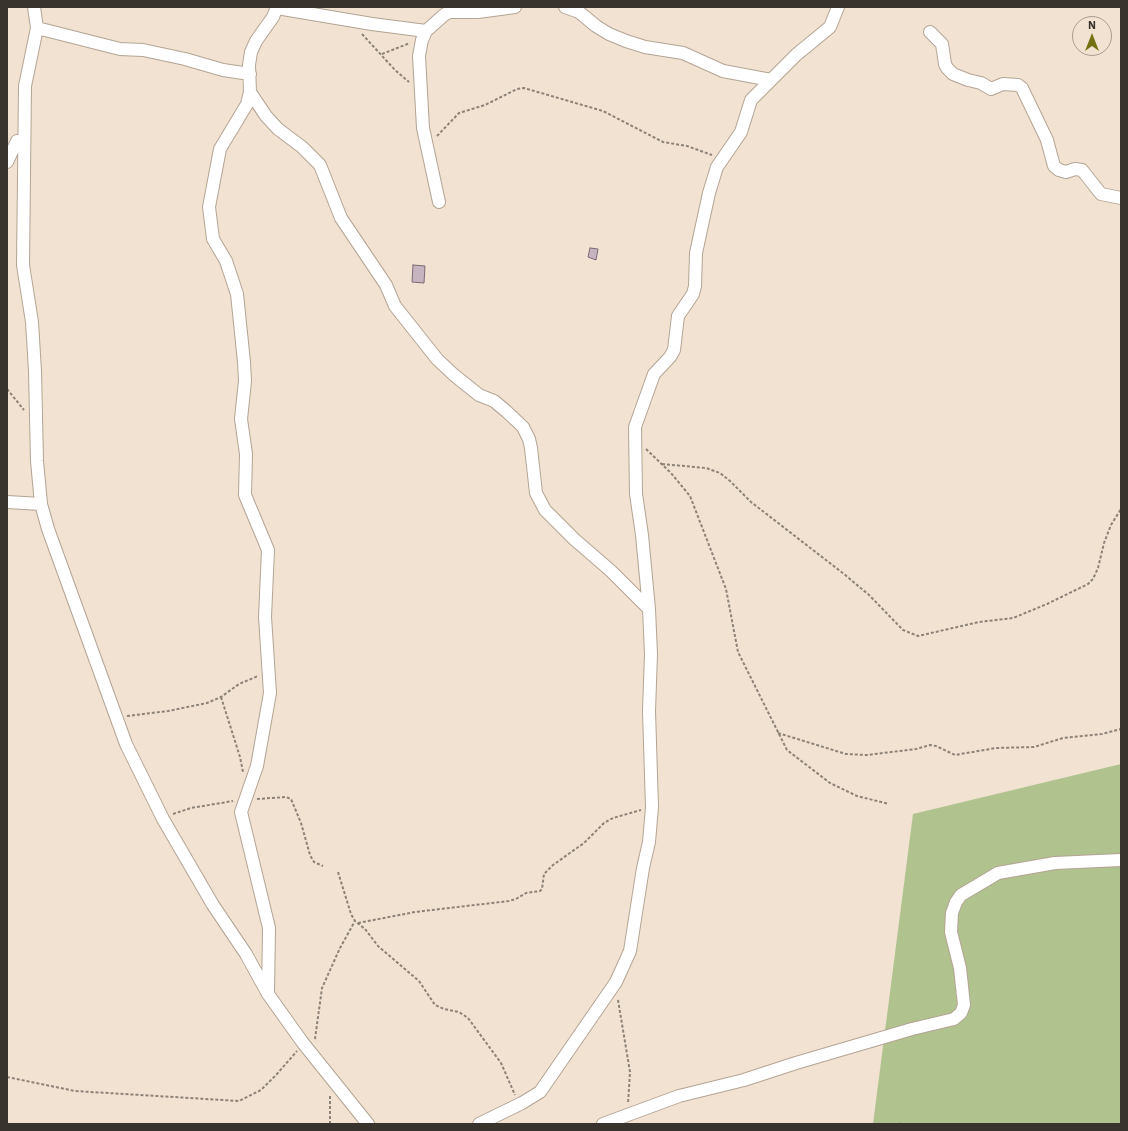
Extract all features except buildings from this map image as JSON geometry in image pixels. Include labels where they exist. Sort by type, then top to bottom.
[{"type":"street","points":[[7,162],[16,140],[37,28],[34,7]]},
{"type":"street","points":[[268,994],[270,928],[242,816],[242,808],[257,766],[270,693],[265,617],[268,550],[249,506],[244,487],[246,454],[241,419],[245,381],[238,294],[226,261],[213,239],[209,207],[220,149],[247,104],[250,92],[251,52],[277,7],[349,20],[426,31]]},
{"type":"street","points":[[439,202],[423,128],[419,56],[422,40],[426,31],[444,15],[459,9],[478,12],[515,7]]},
{"type":"street","points":[[565,7],[579,12],[609,34],[626,41],[645,47],[683,53],[723,71],[771,80]]},
{"type":"street","points":[[479,1124],[522,1103],[540,1092],[616,982],[630,951],[643,868],[649,842],[652,807],[649,608],[642,535],[636,494],[635,427],[654,374],[670,357],[674,350],[677,318],[693,294],[695,286],[696,253],[713,177],[740,132],[751,100],[796,55],[830,27],[838,7]]},
{"type":"street","points":[[37,28],[120,49],[143,50],[185,59],[223,70],[250,74]]},
{"type":"street","points":[[930,32],[942,44],[945,64],[953,74],[981,83],[991,88],[1003,84],[1018,85],[1022,88],[1047,140],[1054,166],[1059,170],[1066,172],[1075,169],[1082,170],[1101,194],[1121,198]]},
{"type":"street","points":[[250,92],[266,116],[278,129],[302,147],[320,165],[341,218],[386,285],[395,306],[437,359],[449,371],[479,395],[494,401],[522,427],[529,440],[531,448],[536,493],[546,510],[574,539],[612,570],[649,608]]},
{"type":"street","points":[[16,140],[23,265],[32,322],[37,461],[41,504],[64,574],[129,750],[163,819],[213,905],[246,954],[268,994],[303,1044],[368,1124]]},
{"type":"street","points":[[7,502],[41,504]]},
{"type":"street","points":[[603,1124],[679,1096],[744,1080],[912,1028],[954,1019],[961,1013],[964,1004],[960,968],[951,932],[952,913],[956,902],[961,895],[998,873],[1055,863],[1121,860]]},
{"type":"path","points":[[349,20],[421,94]]},
{"type":"path","points":[[382,54],[411,43]]},
{"type":"path","points":[[427,147],[459,113],[485,105],[517,89],[524,88],[603,111],[663,142],[687,146],[723,159]]},
{"type":"path","points":[[7,389],[36,421]]},
{"type":"path","points":[[635,440],[662,464],[683,486],[690,496],[726,589],[738,652],[787,750],[830,783],[857,796],[889,804]]},
{"type":"path","points":[[662,464],[706,468],[720,473],[751,502],[869,595],[903,630],[918,636],[979,622],[1007,620],[1047,604],[1088,584],[1093,579],[1098,568],[1104,543],[1111,525],[1121,509]]},
{"type":"path","points":[[118,718],[168,711],[207,703],[221,697],[243,682],[269,672]]},
{"type":"path","points":[[221,697],[240,757],[246,797]]},
{"type":"path","points":[[778,733],[846,754],[867,755],[916,749],[930,745],[936,746],[954,755],[996,748],[1030,748],[1063,738],[1102,734],[1121,729]]},
{"type":"path","points":[[163,819],[191,808],[246,797],[286,797],[291,799],[301,823],[310,856],[314,862],[323,866]]},
{"type":"path","points":[[315,1058],[316,1025],[322,988],[340,948],[356,922],[415,912],[509,901],[526,893],[540,891],[542,889],[544,874],[553,865],[584,843],[604,823],[614,818],[652,807]]},
{"type":"path","points":[[338,872],[351,914],[356,922],[378,946],[419,981],[435,1005],[444,1009],[459,1012],[468,1018],[501,1063],[514,1093],[522,1103]]},
{"type":"path","points":[[616,982],[623,1038],[630,1072],[626,1116]]},
{"type":"path","points":[[7,1078],[75,1090],[239,1101],[261,1090],[303,1044]]},
{"type":"path","points":[[330,1124],[331,1077]]},
{"type":"green space","points":[[1121,764],[1121,1124],[873,1124],[913,814]]}]
